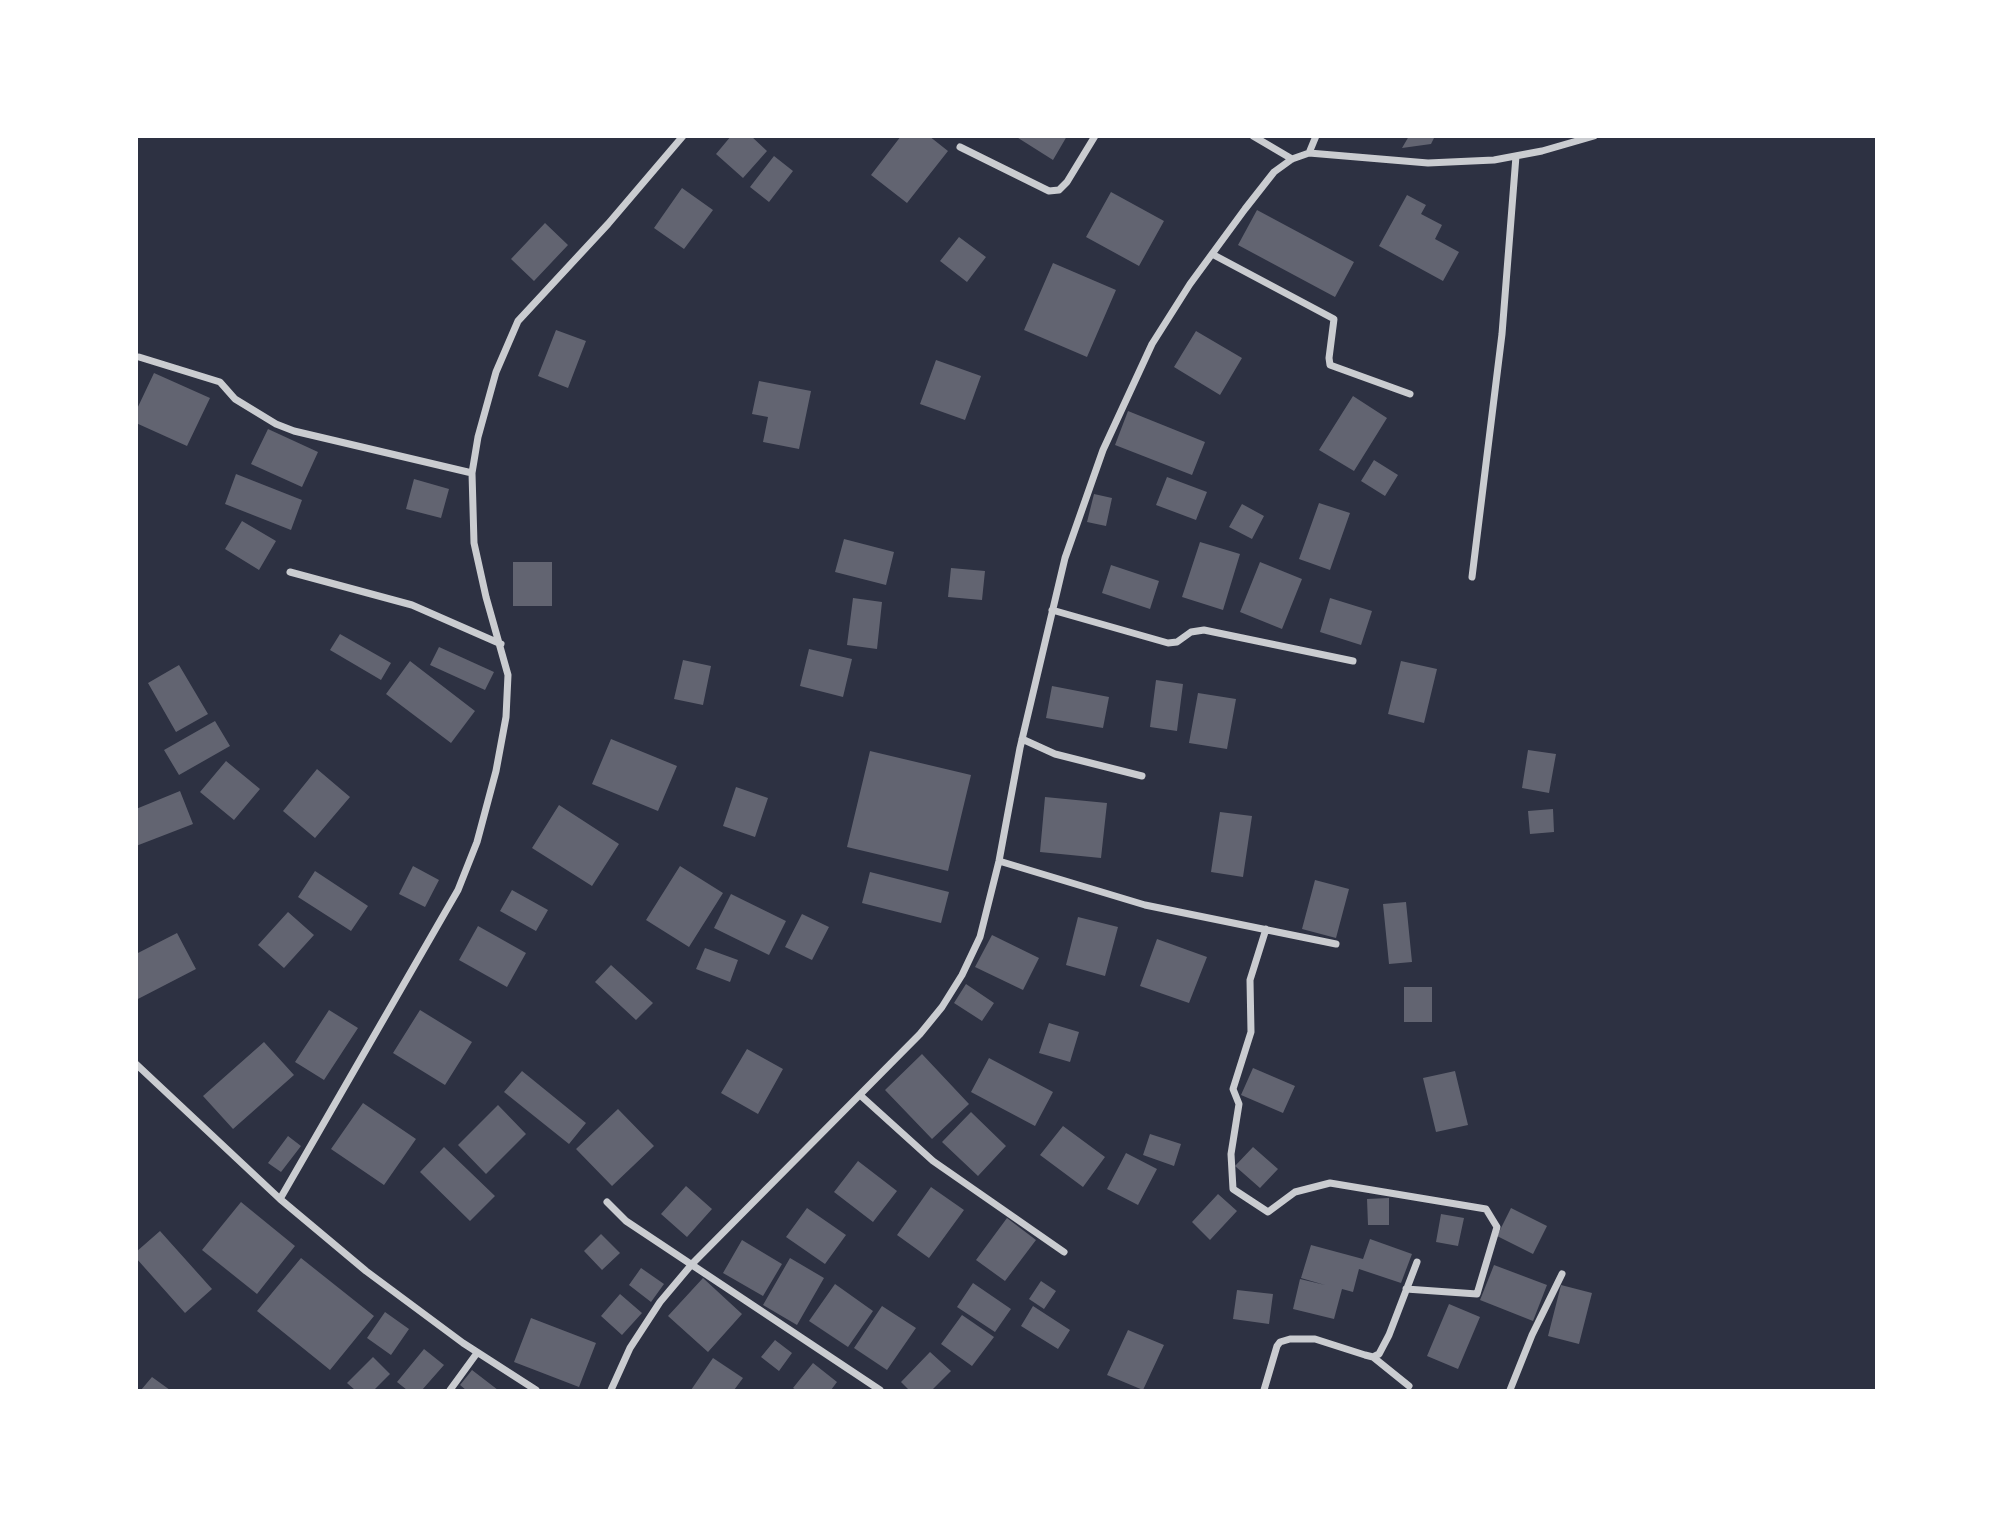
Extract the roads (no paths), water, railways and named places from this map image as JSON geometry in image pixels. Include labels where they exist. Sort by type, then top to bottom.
[{"type":"street","points":[[280,1199],[458,890],[472,854],[496,771],[506,717],[508,676],[474,543],[472,473],[478,437],[496,372],[519,321],[608,224],[683,136]]},
{"type":"street","points":[[960,147],[1049,191],[1059,190],[1068,182],[1096,136]]},
{"type":"street","points":[[1253,136],[1292,159]]},
{"type":"street","points":[[1309,153],[1316,136]]},
{"type":"street","points":[[611,1390],[630,1348],[660,1302],[692,1264],[920,1034],[942,1007],[962,975],[979,937],[999,861],[1021,739],[1065,558],[1103,450],[1152,344],[1190,284],[1274,172],[1292,159],[1309,153],[1428,163],[1494,160],[1594,136]]},
{"type":"street","points":[[1472,577],[1502,334],[1516,156]]},
{"type":"street","points":[[1212,254],[1334,319],[1330,365],[1410,394]]},
{"type":"street","points":[[139,357],[220,383],[235,399],[276,424],[294,431],[472,473]]},
{"type":"street","points":[[290,572],[412,605],[501,644]]},
{"type":"street","points":[[1052,610],[1168,643],[1177,642],[1191,632],[1204,630],[1353,661]]},
{"type":"street","points":[[1021,739],[1055,754],[1142,776]]},
{"type":"street","points":[[999,861],[1145,905],[1336,944]]},
{"type":"street","points":[[1266,929],[1250,980],[1251,1032],[1233,1089],[1240,1104],[1231,1154],[1233,1189],[1268,1212],[1295,1192],[1330,1183],[1486,1209],[1497,1227],[1477,1293],[1406,1289]]},
{"type":"street","points":[[136,1064],[280,1199],[366,1271],[477,1353],[536,1391]]},
{"type":"street","points":[[860,1095],[933,1161],[1064,1252]]},
{"type":"street","points":[[607,1202],[626,1221],[880,1391]]},
{"type":"street","points":[[1373,1357],[1379,1354],[1389,1335],[1417,1262]]},
{"type":"street","points":[[1510,1391],[1532,1335],[1562,1274]]},
{"type":"street","points":[[1264,1391],[1277,1346],[1290,1339],[1315,1339],[1373,1357],[1409,1386]]},
{"type":"street","points":[[450,1391],[477,1353]]}]
